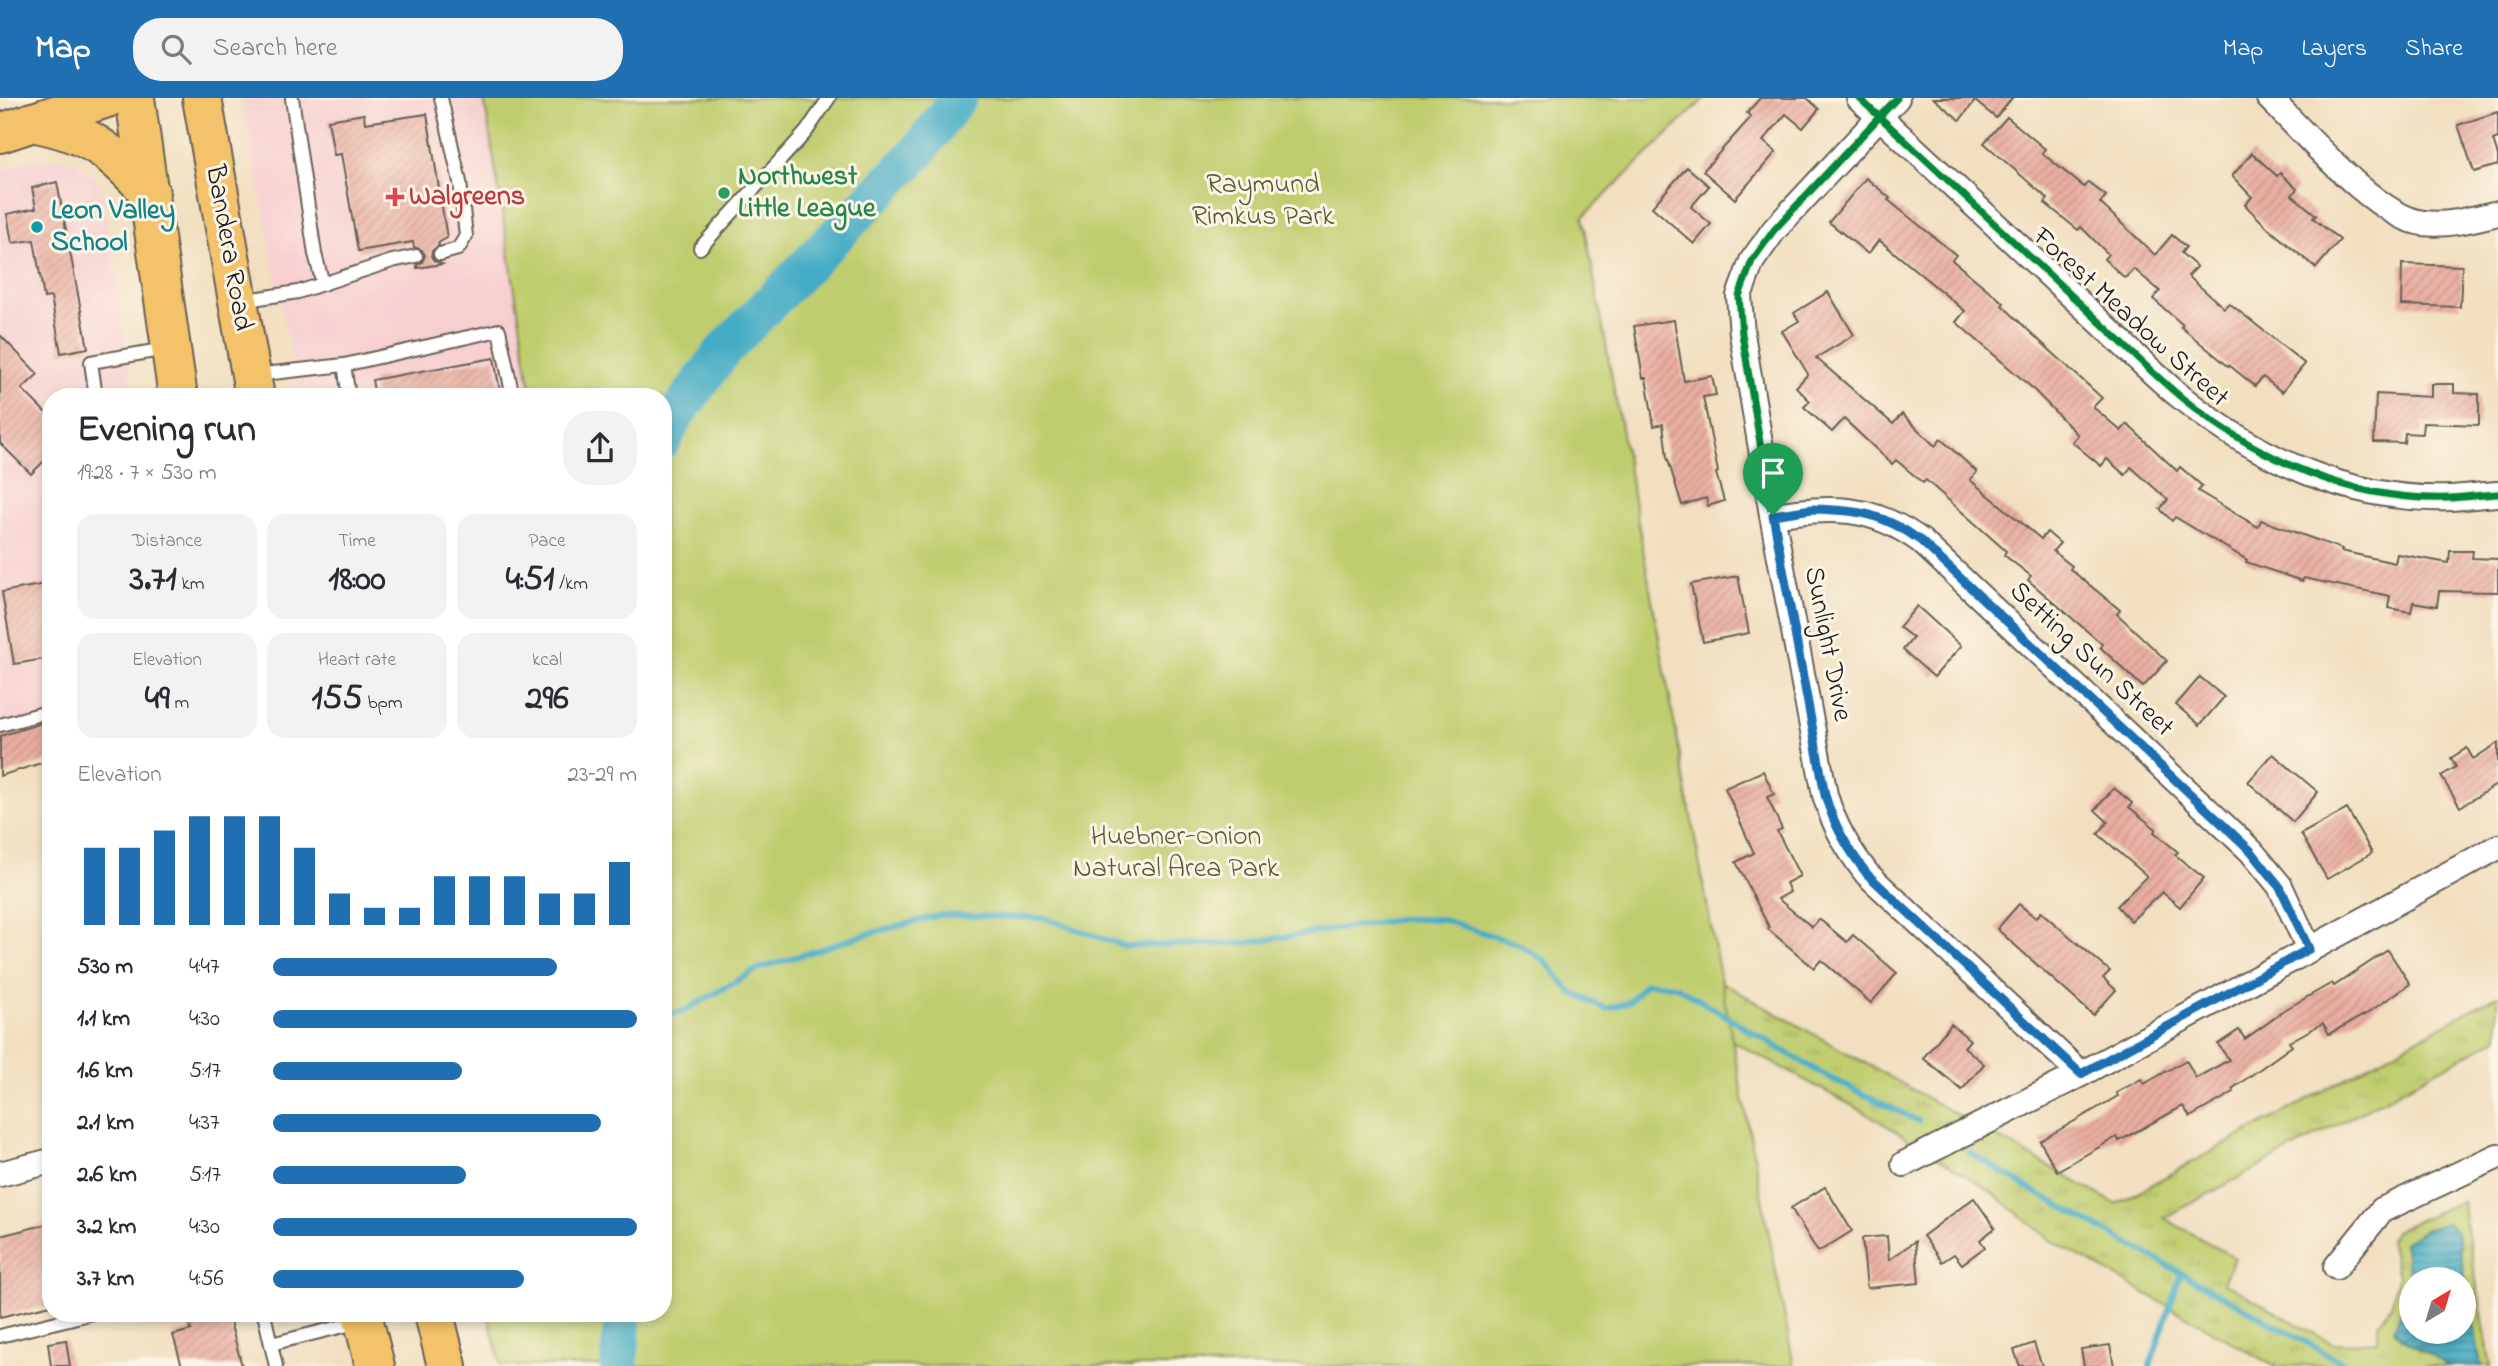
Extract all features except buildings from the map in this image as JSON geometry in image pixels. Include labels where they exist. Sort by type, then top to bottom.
[{"type":"main road","points":[[16,128],[107,98]]},
{"type":"main road","points":[[135,98],[177,388]]},
{"type":"main road","name":"Bandera Road","points":[[202,98],[253,386]]},
{"type":"main road","points":[[16,128],[63,128],[98,144],[114,156],[150,193]]},
{"type":"main road","points":[[364,1322],[375,1366]]},
{"type":"main road","points":[[437,1322],[447,1366]]},
{"type":"street","name":"Forest Meadow Street","points":[[1860,98],[2181,397],[2253,448],[2328,480],[2368,490],[2449,498],[2498,494]]},
{"type":"street","name":"Sunlight Drive","points":[[1897,98],[1774,230],[1752,261],[1739,296],[1742,334],[1773,515],[1825,795],[1831,816],[1846,847],[1867,874],[2081,1074]]},
{"type":"street","points":[[2269,98],[2366,193],[2396,214],[2422,223],[2459,223],[2498,213]]},
{"type":"street","name":"Setting Sun Street","points":[[1773,515],[1812,509],[1856,510],[1884,519],[1921,541],[2251,851],[2280,887],[2309,949]]},
{"type":"street","points":[[1904,1164],[2081,1074],[2498,847]]},
{"type":"street","points":[[2336,1267],[2382,1210],[2498,1156]]},
{"type":"street","points":[[0,1174],[42,1163]]},
{"type":"lane","points":[[440,98],[460,182],[466,236],[458,248],[440,254]]},
{"type":"lane","points":[[700,248],[806,132],[829,98]]},
{"type":"lane","points":[[295,99],[315,254],[323,284]]},
{"type":"lane","points":[[238,301],[298,292],[392,261],[416,256]]},
{"type":"lane","points":[[253,386],[499,330],[511,388]]},
{"type":"lane","points":[[95,388],[91,362],[171,348]]},
{"type":"lane","points":[[344,365],[348,388]]},
{"type":"lane","points":[[0,725],[42,713]]},
{"type":"lane","points":[[0,1336],[57,1322]]},
{"type":"lane","points":[[266,1322],[276,1366]]},
{"type":"lane","points":[[271,1344],[349,1322]]},
{"type":"shaded area","points":[[242,98],[484,98],[531,388],[297,388]]},
{"type":"shaded area","points":[[57,158],[77,164],[95,178],[103,195],[133,388],[42,388],[42,725],[0,736],[0,170],[26,162]]},
{"type":"green space","name":"Huebner-Onion Natural Area Park","points":[[484,98],[1705,98],[1583,217],[1721,982],[1794,1366],[501,1366],[490,1322],[672,1322],[672,388],[531,388]]},
{"type":"green space","points":[[1721,982],[2116,1204],[2498,995],[2498,1038],[2164,1218],[2235,1258],[2223,1282],[2333,1344],[2378,1341],[2378,1325],[2392,1303],[2398,1276],[2390,1240],[2394,1231],[2462,1201],[2474,1267],[2399,1267],[2399,1344],[2476,1344],[2476,1281],[2491,1366],[2274,1366],[2051,1240],[1986,1188],[1868,1114],[1732,1041]]},
{"type":"water","points":[[2447,1223],[2457,1233],[2463,1267],[2408,1267],[2404,1243],[2424,1230]]},
{"type":"water","points":[[2399,1316],[2399,1335],[2394,1330]]},
{"type":"water","points":[[2476,1338],[2481,1366],[2449,1366],[2412,1344],[2476,1344]]},
{"type":"waterway","points":[[672,422],[723,351],[917,153],[958,98]]},
{"type":"waterway","points":[[672,1014],[684,1011],[758,969],[867,934],[941,915],[1044,918],[1125,946],[1245,943],[1401,919],[1441,919],[1518,944],[1545,961],[1571,992],[1606,1009],[1629,1002],[1646,983],[1676,986],[1824,1075],[1918,1121]]},
{"type":"waterway","points":[[1969,1152],[2030,1189],[2349,1366]]},
{"type":"waterway","points":[[2150,1366],[2181,1273]]},
{"type":"waterway","points":[[619,1366],[622,1322]]},
{"type":"cycle path","points":[[1859,98],[2168,386],[2211,420],[2242,440],[2274,458],[2308,472],[2377,493],[2450,498],[2498,494]]},
{"type":"cycle path","points":[[1897,98],[1774,230],[1752,261],[1739,296],[1742,334],[1772,515],[1825,795],[1842,837],[1867,874],[2081,1074]]},
{"type":"cycle path","points":[[1772,515],[1813,510],[1850,511],[1885,520],[1921,541],[2251,851],[2280,886],[2309,949]]},
{"type":"place","name":"Northwest Little League","points":[[724,193]]},
{"type":"place","name":"Walgreens","points":[[395,197]]},
{"type":"place","name":"Leon Valley School","points":[[37,227]]},
{"type":"route","points":[[1812,509],[1856,510],[1884,519],[1921,541],[2251,851],[2280,887],[2309,949],[2081,1074],[1867,874],[1846,847],[1831,816],[1825,795],[1773,515],[1812,509]]},
{"type":"park label","name":"Raymund Rimkus Park","points":[[1263,201]]}]
